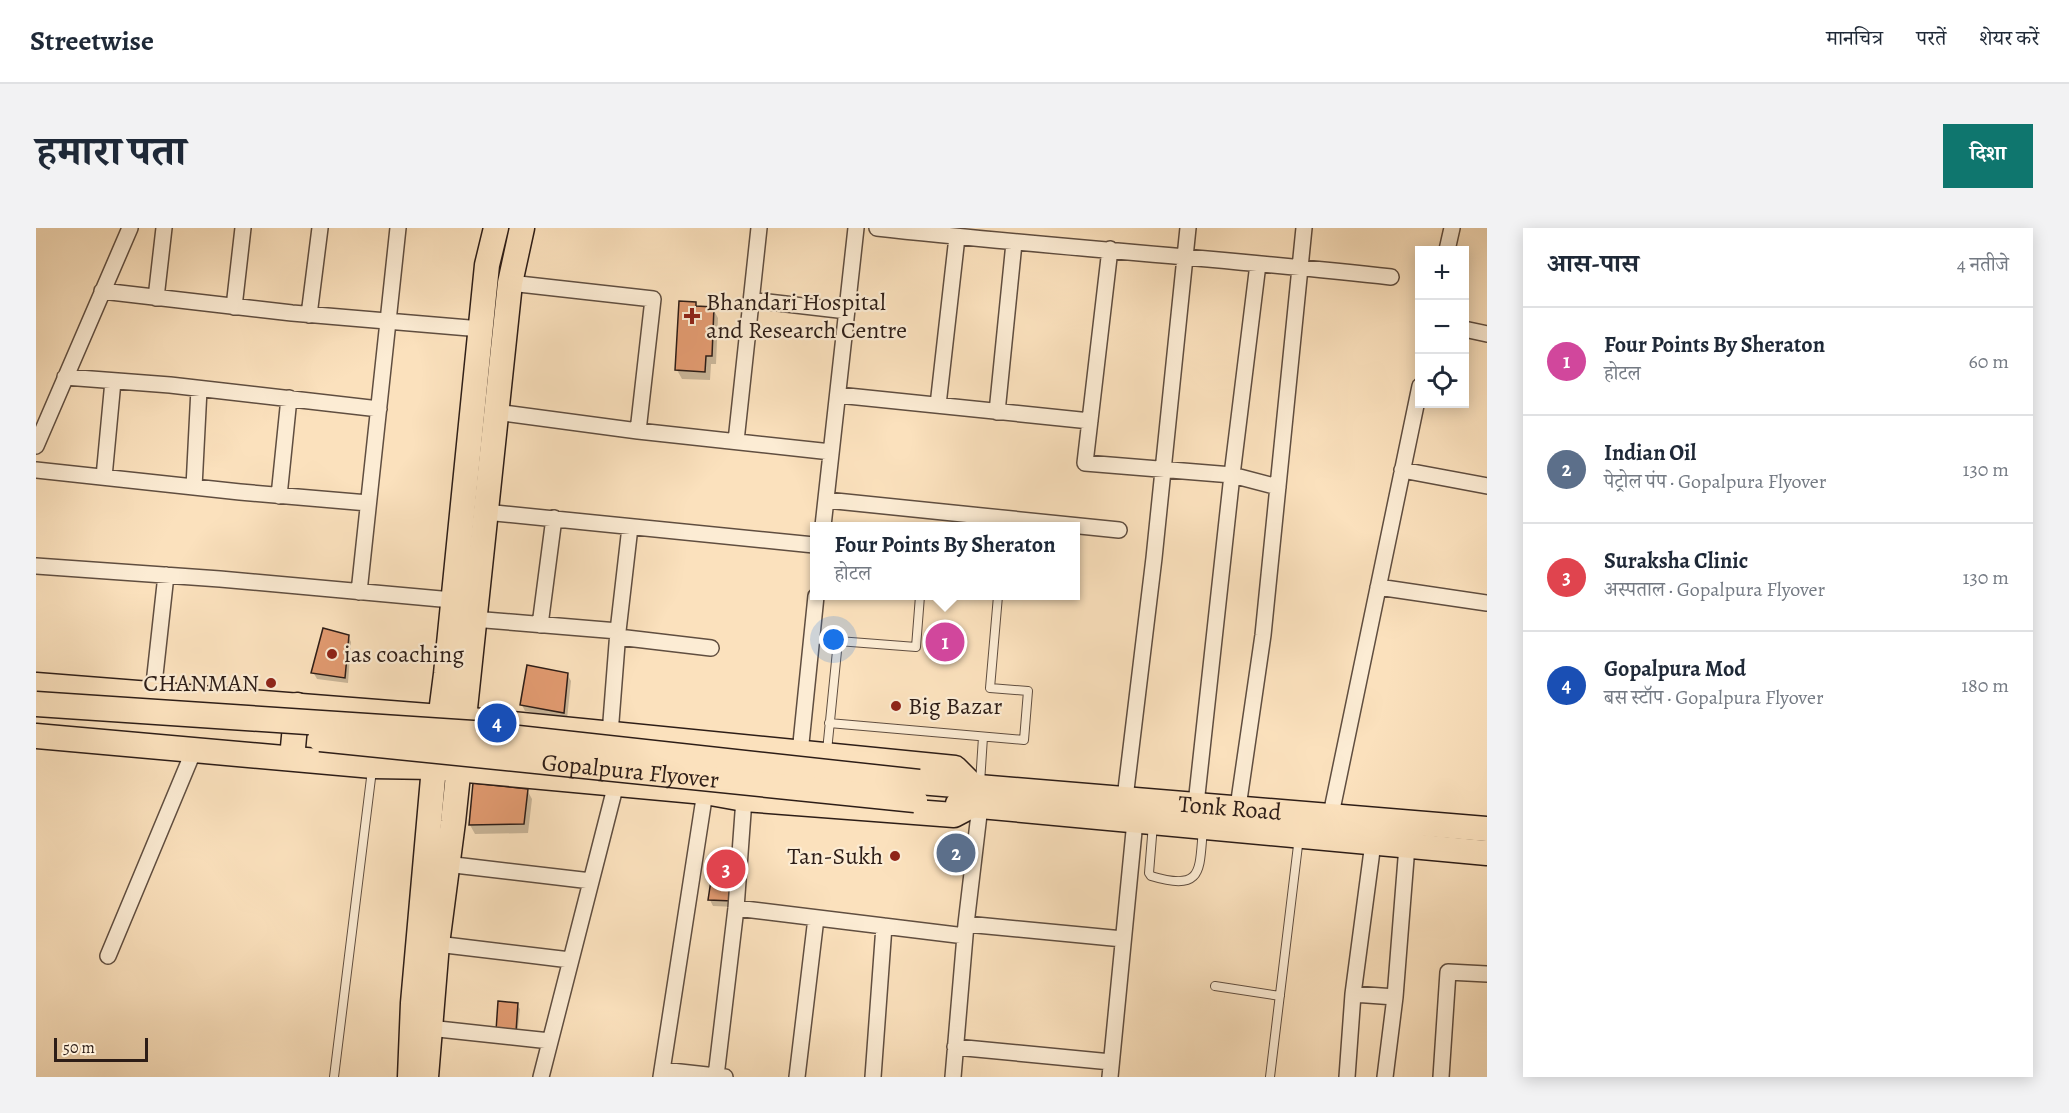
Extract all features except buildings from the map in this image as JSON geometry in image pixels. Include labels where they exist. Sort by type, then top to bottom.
[{"type":"main road","points":[[426,1077],[437,944],[458,770],[452,719],[452,600],[487,266],[496,228]]},
{"type":"main road","points":[[410,1077],[413,1004],[435,767],[452,719],[473,620],[510,283],[522,228]]},
{"type":"main road","points":[[36,685],[297,705],[955,768],[976,796],[954,815],[744,799],[705,792],[435,767],[373,766],[36,736]]},
{"type":"main road","name":"Gopalpura Flyover","points":[[36,704],[473,734],[917,791]]},
{"type":"main road","points":[[292,758],[297,705]]},
{"type":"main road","name":"Gopalpura Flyover","points":[[36,719],[285,736],[563,762],[976,796]]},
{"type":"main road","points":[[669,789],[674,740]]},
{"type":"main road","name":"Tonk Road","points":[[976,796],[1125,798],[1487,829]]},
{"type":"main road","name":"Tonk Road","points":[[976,796],[1144,822],[1487,853]]},
{"type":"street","points":[[36,446],[130,228]]},
{"type":"street","points":[[156,298],[164,228]]},
{"type":"street","points":[[234,307],[243,228]]},
{"type":"street","points":[[309,315],[320,228]]},
{"type":"street","points":[[359,592],[398,228]]},
{"type":"street","points":[[736,441],[759,228]]},
{"type":"street","points":[[823,522],[856,228]]},
{"type":"street","points":[[877,228],[1014,243],[1110,249],[1391,277]]},
{"type":"street","points":[[1125,798],[1188,228]]},
{"type":"street","points":[[1238,807],[1263,635],[1304,228]]},
{"type":"street","points":[[1448,246],[1452,228]]},
{"type":"street","points":[[938,405],[957,237]]},
{"type":"street","points":[[997,412],[1014,243]]},
{"type":"street","points":[[1110,249],[1085,463],[1232,475],[1278,487]]},
{"type":"street","points":[[1196,804],[1257,264]]},
{"type":"street","points":[[510,283],[653,299],[638,431]]},
{"type":"street","points":[[102,291],[309,315],[481,329]]},
{"type":"street","points":[[751,300],[847,311]]},
{"type":"street","points":[[1469,330],[1487,334]]},
{"type":"street","points":[[65,377],[199,388],[379,409]]},
{"type":"street","points":[[104,477],[113,381]]},
{"type":"street","points":[[194,487],[199,388]]},
{"type":"street","points":[[838,395],[1090,421]]},
{"type":"street","points":[[279,496],[289,398]]},
{"type":"street","points":[[1326,839],[1415,406]]},
{"type":"street","points":[[496,412],[638,431],[831,452]]},
{"type":"street","points":[[36,470],[279,496],[368,503]]},
{"type":"street","points":[[1402,470],[1487,486]]},
{"type":"street","points":[[826,500],[1041,522]]},
{"type":"street","points":[[485,512],[810,545]]},
{"type":"street","points":[[540,625],[554,518]]},
{"type":"street","points":[[1080,526],[1119,530]]},
{"type":"street","points":[[610,734],[630,527]]},
{"type":"street","points":[[36,566],[452,600]]},
{"type":"street","points":[[153,693],[166,575]]},
{"type":"street","points":[[1378,587],[1487,603]]},
{"type":"street","points":[[800,753],[816,600]]},
{"type":"street","points":[[473,620],[618,634],[711,648]]},
{"type":"street","points":[[108,956],[194,750]]},
{"type":"street","points":[[541,1077],[616,784]]},
{"type":"street","points":[[705,792],[662,1074],[720,1076],[744,799]]},
{"type":"street","points":[[953,1077],[976,796]]},
{"type":"street","points":[[955,1047],[1111,1070],[1123,939],[1144,822]]},
{"type":"street","points":[[1347,1077],[1353,994],[1373,843]]},
{"type":"street","points":[[1385,1077],[1395,996],[1407,846]]},
{"type":"street","points":[[447,864],[591,881]]},
{"type":"street","points":[[736,908],[884,926],[1123,939]]},
{"type":"street","points":[[797,1077],[816,918]]},
{"type":"street","points":[[873,1077],[884,926]]},
{"type":"street","points":[[437,944],[570,960]]},
{"type":"street","points":[[1441,1077],[1448,972],[1487,974]]},
{"type":"street","points":[[1353,994],[1395,996]]},
{"type":"street","points":[[429,1028],[550,1041]]},
{"type":"lane","points":[[811,639],[916,647],[920,600]]},
{"type":"lane","points":[[829,723],[1024,739],[1028,692],[990,688],[998,600]]},
{"type":"lane","points":[[826,755],[838,641]]},
{"type":"lane","points":[[976,796],[983,737]]},
{"type":"lane","points":[[334,1077],[373,766]]},
{"type":"lane","points":[[1144,822],[1149,873],[1158,878],[1193,879],[1200,866],[1203,827]]},
{"type":"lane","points":[[1270,1077],[1299,836]]},
{"type":"lane","points":[[1215,986],[1280,996]]},
{"type":"place","name":"Bhandari Hospital and Research Centre","points":[[692,316]]},
{"type":"place","name":"Four Points By Sheraton","points":[[945,642]]},
{"type":"place","name":"ias coaching","points":[[332,654]]},
{"type":"place","name":"CHANMAN","points":[[271,683]]},
{"type":"place","name":"Big Bazar","points":[[896,706]]},
{"type":"place","name":"Gopalpura Mod","points":[[497,723]]},
{"type":"place","name":"Indian Oil","points":[[956,853]]},
{"type":"place","name":"Tan-Sukh","points":[[895,856]]},
{"type":"place","name":"Suraksha Clinic","points":[[726,869]]}]
